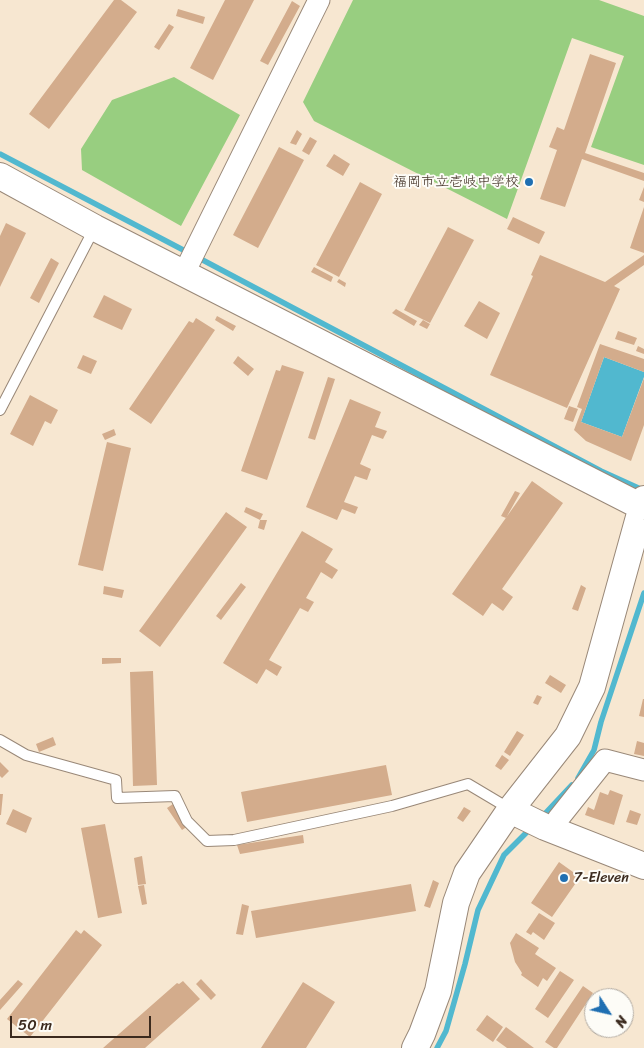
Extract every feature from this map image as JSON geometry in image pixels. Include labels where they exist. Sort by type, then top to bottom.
[{"type":"street","points":[[190,260],[319,0]]},
{"type":"street","points":[[0,176],[95,228],[190,260],[643,503],[592,687],[568,736],[534,821],[467,873],[456,903],[438,991],[415,1048]]},
{"type":"street","points":[[534,821],[558,819],[605,760],[644,770]]},
{"type":"street","points":[[534,821],[644,866]]},
{"type":"lane","points":[[0,410],[95,228]]},
{"type":"lane","points":[[0,740],[26,755],[116,780],[117,798],[175,796],[187,821],[207,841],[234,840],[392,806],[468,784],[534,821]]},
{"type":"green space","points":[[353,0],[599,0],[644,16],[644,165],[591,147],[624,56],[572,38],[507,219],[314,121],[303,102]]},
{"type":"green space","points":[[174,77],[240,115],[181,226],[82,170],[81,149],[112,100]]},
{"type":"water","points":[[604,357],[644,372],[644,377],[622,437],[581,422]]},
{"type":"building","points":[[114,0],[121,0],[137,12],[49,129],[29,114]]},
{"type":"building","points":[[225,0],[254,0],[213,80],[190,68]]},
{"type":"building","points":[[292,1],[300,6],[268,65],[260,61]]},
{"type":"building","points":[[178,9],[205,17],[203,24],[176,16]]},
{"type":"building","points":[[169,24],[174,27],[159,50],[154,47]]},
{"type":"building","points":[[590,54],[616,63],[585,153],[644,173],[644,181],[582,159],[565,207],[540,199],[557,150],[549,147],[557,127],[564,130]]},
{"type":"building","points":[[297,130],[302,134],[296,145],[290,143]]},
{"type":"building","points":[[310,137],[317,141],[309,155],[302,151]]},
{"type":"building","points":[[279,147],[304,160],[258,248],[233,235]]},
{"type":"building","points":[[334,154],[350,164],[343,176],[326,166]]},
{"type":"building","points":[[360,182],[382,194],[339,277],[316,265]]},
{"type":"building","points":[[644,187],[644,202],[639,200]]},
{"type":"building","points":[[644,207],[644,253],[630,248]]},
{"type":"building","points":[[513,217],[545,232],[539,244],[507,229]]},
{"type":"building","points":[[6,223],[26,233],[0,287],[0,236]]},
{"type":"building","points":[[448,227],[474,240],[430,323],[404,310]]},
{"type":"building","points":[[540,255],[605,282],[644,255],[644,265],[614,286],[620,289],[567,408],[490,375],[533,276],[531,275]]},
{"type":"building","points":[[51,258],[59,263],[39,303],[30,298]]},
{"type":"building","points":[[314,267],[333,277],[331,282],[311,272]]},
{"type":"building","points":[[339,279],[346,283],[345,287],[337,282]]},
{"type":"building","points":[[104,295],[132,309],[122,330],[93,317]]},
{"type":"building","points":[[479,301],[500,313],[487,339],[464,326]]},
{"type":"building","points":[[396,309],[417,321],[414,326],[392,313]]},
{"type":"building","points":[[217,316],[236,326],[233,331],[215,320]]},
{"type":"building","points":[[196,318],[215,330],[151,424],[129,409],[189,321],[193,323]]},
{"type":"building","points":[[423,320],[430,324],[427,329],[419,325]]},
{"type":"building","points":[[618,331],[637,338],[634,345],[615,339]]},
{"type":"building","points":[[600,344],[644,359],[644,372],[604,357],[581,422],[622,437],[644,378],[644,425],[631,461],[586,441],[574,430],[582,409],[577,407]]},
{"type":"building","points":[[638,346],[644,349],[644,354],[636,351]]},
{"type":"building","points":[[83,355],[97,361],[91,374],[77,368]]},
{"type":"building","points":[[238,356],[254,369],[248,376],[233,363]]},
{"type":"building","points":[[282,365],[304,372],[267,480],[241,471],[276,370],[280,371]]},
{"type":"building","points":[[328,377],[335,379],[315,440],[308,438]]},
{"type":"building","points":[[30,395],[58,410],[51,424],[45,421],[33,446],[10,434]]},
{"type":"building","points":[[350,399],[381,412],[375,427],[387,431],[383,439],[372,435],[360,464],[371,469],[367,480],[355,476],[344,502],[358,507],[355,514],[342,509],[337,520],[306,507]]},
{"type":"building","points":[[569,406],[578,409],[573,422],[564,419]]},
{"type":"building","points":[[114,429],[116,435],[105,440],[102,434]]},
{"type":"building","points":[[107,442],[131,448],[103,571],[78,565]]},
{"type":"building","points":[[532,481],[563,503],[502,589],[513,597],[503,611],[492,603],[483,616],[452,594]]},
{"type":"building","points":[[515,491],[520,493],[506,518],[501,516]]},
{"type":"building","points":[[246,507],[263,514],[260,520],[244,512]]},
{"type":"building","points":[[226,512],[247,527],[160,647],[139,631]]},
{"type":"building","points":[[260,520],[267,520],[264,530],[258,528]]},
{"type":"building","points":[[302,531],[333,549],[325,562],[338,570],[332,579],[321,572],[306,598],[314,602],[308,612],[300,608],[269,660],[282,667],[277,676],[266,669],[257,684],[223,663]]},
{"type":"building","points":[[241,583],[246,587],[221,620],[216,616]]},
{"type":"building","points":[[581,585],[586,588],[578,611],[572,609]]},
{"type":"building","points":[[104,586],[124,590],[122,598],[103,594]]},
{"type":"building","points":[[102,658],[121,658],[121,663],[102,664]]},
{"type":"building","points":[[153,671],[157,785],[133,786],[130,672]]},
{"type":"building","points":[[550,675],[566,685],[561,693],[545,683]]},
{"type":"building","points":[[537,695],[542,697],[538,705],[533,703]]},
{"type":"building","points":[[644,699],[644,717],[639,716]]},
{"type":"building","points":[[517,731],[524,735],[510,756],[504,752]]},
{"type":"building","points":[[53,737],[56,745],[39,752],[36,744]]},
{"type":"building","points":[[637,741],[644,743],[644,756],[634,754]]},
{"type":"building","points":[[502,755],[509,760],[501,770],[495,766]]},
{"type":"building","points":[[0,762],[9,771],[2,778],[0,776]]},
{"type":"building","points":[[386,765],[392,795],[247,822],[241,792]]},
{"type":"building","points":[[610,790],[623,795],[614,825],[585,815],[588,807],[594,810],[600,792],[608,795]]},
{"type":"building","points":[[0,794],[3,794],[1,815],[0,815]]},
{"type":"building","points":[[173,804],[188,826],[182,830],[167,808]]},
{"type":"building","points":[[464,807],[471,811],[463,822],[457,818]]},
{"type":"building","points":[[13,809],[32,818],[26,833],[6,824]]},
{"type":"building","points":[[630,810],[641,814],[637,825],[626,822]]},
{"type":"building","points":[[105,824],[122,913],[98,918],[81,828]]},
{"type":"building","points":[[303,835],[304,843],[240,854],[237,845]]},
{"type":"building","points":[[142,856],[146,884],[138,885],[134,858]]},
{"type":"building","points":[[559,862],[580,877],[552,917],[531,903]]},
{"type":"building","points":[[433,880],[439,883],[430,908],[424,906]]},
{"type":"building","points":[[411,884],[416,911],[256,938],[251,911]]},
{"type":"building","points":[[144,885],[147,904],[142,905],[138,886]]},
{"type":"building","points":[[242,904],[249,906],[243,935],[236,934]]},
{"type":"building","points":[[539,913],[555,923],[544,940],[533,932],[531,935],[526,932]]},
{"type":"building","points":[[76,930],[81,934],[84,930],[102,945],[30,1037],[7,1019]]},
{"type":"building","points":[[516,933],[539,948],[535,954],[556,968],[547,981],[543,978],[538,987],[521,975],[522,973],[515,962],[510,943]]},
{"type":"building","points":[[560,971],[574,980],[548,1018],[535,1009]]},
{"type":"building","points":[[201,979],[216,995],[211,1000],[196,984]]},
{"type":"building","points":[[18,980],[23,984],[0,1010],[0,1000]]},
{"type":"building","points":[[183,981],[200,999],[145,1048],[103,1048],[177,983],[179,984]]},
{"type":"building","points":[[303,982],[335,1002],[306,1048],[261,1048]]},
{"type":"building","points":[[583,986],[586,988],[584,988],[584,1007],[557,1048],[545,1042]]},
{"type":"building","points":[[487,1015],[503,1027],[493,1042],[476,1030]]},
{"type":"building","points":[[506,1027],[534,1048],[507,1048],[496,1040]]},
{"type":"waterway","points":[[0,154],[189,253]]},
{"type":"waterway","points":[[197,257],[601,471],[643,490]]},
{"type":"waterway","points":[[578,778],[594,750],[601,722],[644,593]]},
{"type":"waterway","points":[[542,817],[572,785]]},
{"type":"waterway","points":[[437,1048],[446,1031],[478,910],[504,855],[530,829]]},
{"type":"place","name":"福岡市立壱岐中学校","points":[[529,182]]},
{"type":"place","name":"7-Eleven","points":[[564,878]]}]
